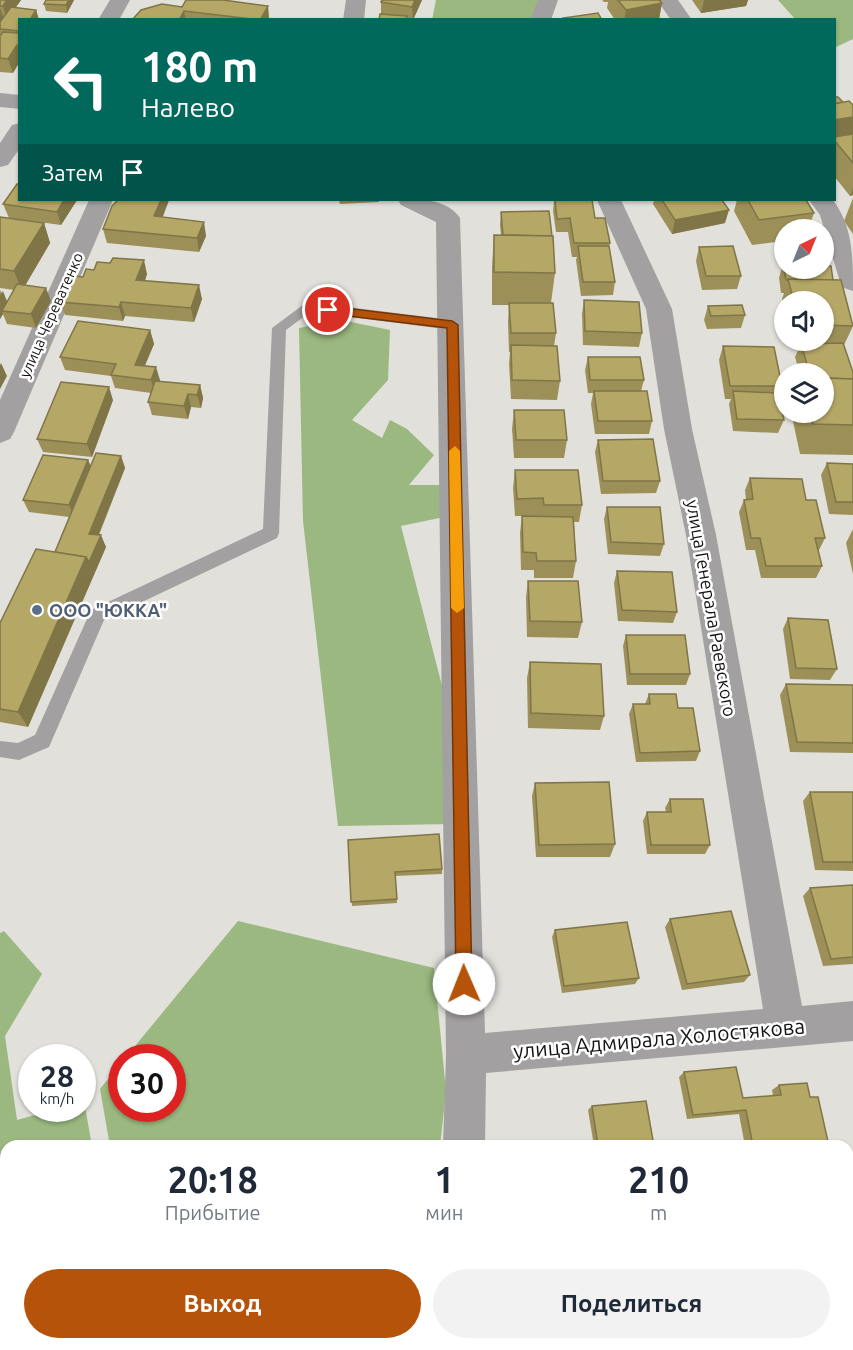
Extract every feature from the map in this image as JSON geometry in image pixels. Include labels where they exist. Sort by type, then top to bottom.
[{"type":"street","points":[[109,18],[120,0]]},
{"type":"street","points":[[353,18],[356,0]]},
{"type":"street","points":[[541,18],[548,0]]},
{"type":"street","points":[[667,0],[680,18]]},
{"type":"street","points":[[0,100],[18,102]]},
{"type":"street","points":[[0,160],[18,133]]},
{"type":"street","name":"улица Череватенко","points":[[0,432],[101,201]]},
{"type":"street","points":[[412,201],[448,218],[466,1055],[464,1140]]},
{"type":"street","name":"улица Генерала Раевского","points":[[609,201],[659,309],[678,429],[701,535],[786,1026]]},
{"type":"street","points":[[822,201],[832,214],[853,282]]},
{"type":"street","name":"улица Адмирала Холостякова","points":[[466,1055],[853,1021]]},
{"type":"lane","points":[[0,749],[19,752],[42,741],[97,615],[271,533],[279,328],[307,307],[452,325]]},
{"type":"green space","points":[[436,0],[540,0],[534,18],[432,18]]},
{"type":"green space","points":[[778,0],[853,0],[853,39],[836,47],[836,18],[794,18]]},
{"type":"green space","points":[[341,320],[390,330],[388,380],[352,420],[382,438],[390,420],[407,429],[434,455],[409,485],[442,485],[449,516],[401,526],[450,717],[451,824],[338,826],[303,521],[299,328]]},
{"type":"green space","points":[[238,921],[434,968],[446,1091],[441,1140],[109,1140],[100,1089],[108,1079],[108,1122],[186,1122],[186,1044],[137,1044]]},
{"type":"green space","points":[[4,931],[42,974],[5,1036],[17,1120],[18,1122],[88,1122],[91,1140],[0,1140],[0,933]]},
{"type":"building","points":[[0,0],[7,0],[3,6],[0,6]]},
{"type":"building","points":[[46,0],[69,0],[66,5],[44,4]]},
{"type":"building","points":[[186,0],[223,0],[268,6],[261,18],[184,11],[180,18],[134,18],[141,10],[162,4],[182,7]]},
{"type":"building","points":[[382,0],[415,0],[412,7],[381,2]]},
{"type":"building","points":[[618,0],[659,0],[662,3],[626,10]]},
{"type":"building","points":[[11,7],[36,10],[31,18],[18,18],[18,31],[0,29],[0,22]]},
{"type":"building","points":[[598,13],[601,18],[563,18]]},
{"type":"building","points":[[380,14],[407,16],[406,18],[379,18]]},
{"type":"building","points":[[3,32],[18,33],[18,45],[8,59],[0,58],[0,36]]},
{"type":"building","points":[[836,97],[838,97],[843,102],[836,104]]},
{"type":"building","points":[[849,101],[853,105],[853,117],[836,120],[836,104]]},
{"type":"building","points":[[853,134],[853,163],[836,142],[836,137]]},
{"type":"building","points":[[17,184],[18,201],[63,201],[57,212],[3,204]]},
{"type":"building","points":[[117,201],[161,201],[154,216],[204,222],[197,238],[103,229],[112,206]]},
{"type":"building","points":[[555,201],[592,201],[595,218],[605,218],[610,243],[574,243],[570,218],[557,219]]},
{"type":"building","points":[[663,201],[723,201],[729,210],[675,220]]},
{"type":"building","points":[[749,201],[807,201],[814,213],[759,220]]},
{"type":"building","points":[[549,211],[552,236],[503,235],[501,212]]},
{"type":"building","points":[[0,217],[44,223],[14,271],[0,269]]},
{"type":"building","points":[[494,235],[553,236],[555,273],[494,272]]},
{"type":"building","points":[[578,246],[609,246],[615,282],[583,282]]},
{"type":"building","points":[[733,246],[741,276],[706,276],[699,247]]},
{"type":"building","points":[[113,258],[144,260],[136,280],[199,285],[191,308],[121,302],[119,307],[60,302],[72,276],[83,277],[86,269],[94,270],[97,262],[110,263]]},
{"type":"building","points":[[786,279],[833,280],[786,280]]},
{"type":"building","points":[[788,279],[841,280],[853,326],[834,325],[834,291],[791,291]]},
{"type":"building","points":[[17,284],[46,288],[31,314],[2,311]]},
{"type":"building","points":[[584,300],[639,302],[642,333],[585,331]]},
{"type":"building","points":[[509,303],[553,303],[556,333],[511,333]]},
{"type":"building","points":[[742,305],[745,315],[711,316],[708,306]]},
{"type":"building","points":[[78,321],[150,330],[135,365],[156,367],[151,380],[111,375],[116,364],[60,357]]},
{"type":"building","points":[[834,343],[843,343],[853,372],[853,379],[834,378],[834,363],[807,363],[803,351],[834,351]]},
{"type":"building","points":[[511,345],[557,346],[560,381],[512,380]]},
{"type":"building","points":[[723,346],[774,347],[777,363],[774,363],[774,386],[730,386]]},
{"type":"building","points":[[588,357],[640,357],[644,380],[590,380]]},
{"type":"building","points":[[834,378],[853,379],[853,425],[813,424],[834,423]]},
{"type":"building","points":[[155,381],[200,385],[197,395],[188,394],[184,406],[148,402]]},
{"type":"building","points":[[61,382],[109,387],[87,444],[37,439]]},
{"type":"building","points":[[594,391],[647,391],[652,421],[598,421]]},
{"type":"building","points":[[733,391],[774,393],[774,420],[737,419]]},
{"type":"building","points":[[514,410],[564,410],[567,440],[516,440]]},
{"type":"building","points":[[653,439],[660,481],[603,481],[598,440]]},
{"type":"building","points":[[96,453],[121,456],[89,534],[101,535],[89,562],[86,557],[55,552]]},
{"type":"building","points":[[43,455],[88,460],[69,505],[23,500]]},
{"type":"building","points":[[827,463],[853,464],[853,502],[836,502]]},
{"type":"building","points":[[515,470],[578,470],[582,505],[544,505],[543,498],[517,499]]},
{"type":"building","points":[[750,478],[802,479],[806,500],[816,500],[825,538],[815,538],[822,566],[766,566],[760,538],[751,538],[744,500],[753,499]]},
{"type":"building","points":[[607,507],[660,507],[664,544],[611,542]]},
{"type":"building","points":[[522,516],[573,517],[576,561],[537,561],[536,553],[523,552]]},
{"type":"building","points":[[36,549],[86,557],[18,712],[0,709],[0,623]]},
{"type":"building","points":[[617,571],[672,572],[677,612],[622,610]]},
{"type":"building","points":[[528,581],[578,581],[582,622],[530,621]]},
{"type":"building","points":[[788,618],[828,620],[837,669],[796,668]]},
{"type":"building","points":[[626,635],[685,635],[690,674],[630,674]]},
{"type":"building","points":[[530,662],[601,664],[604,716],[531,713]]},
{"type":"building","points":[[786,684],[853,685],[853,743],[797,742]]},
{"type":"building","points":[[649,694],[676,694],[678,708],[693,708],[700,751],[640,753],[633,704],[650,704]]},
{"type":"building","points":[[609,782],[615,844],[539,845],[535,783]]},
{"type":"building","points":[[810,792],[853,792],[853,862],[823,862]]},
{"type":"building","points":[[670,799],[703,799],[710,845],[651,845],[647,812],[671,812]]},
{"type":"building","points":[[439,834],[442,869],[395,872],[397,899],[351,902],[348,840]]},
{"type":"building","points":[[853,885],[853,957],[831,959],[810,888]]},
{"type":"building","points":[[731,911],[750,975],[687,984],[670,919]]},
{"type":"building","points":[[627,922],[639,978],[564,986],[555,930]]},
{"type":"building","points":[[736,1067],[743,1098],[781,1095],[779,1085],[807,1083],[810,1097],[818,1097],[828,1140],[752,1140],[746,1110],[693,1115],[684,1072]]},
{"type":"building","points":[[646,1101],[653,1140],[597,1140],[592,1106]]},
{"type":"slow traffic","points":[[455,451],[457,608]]},
{"type":"place","name":"ООО \"ЮККА\"","points":[[37,610]]},
{"type":"route","points":[[328,310],[452,325],[464,984]]}]
